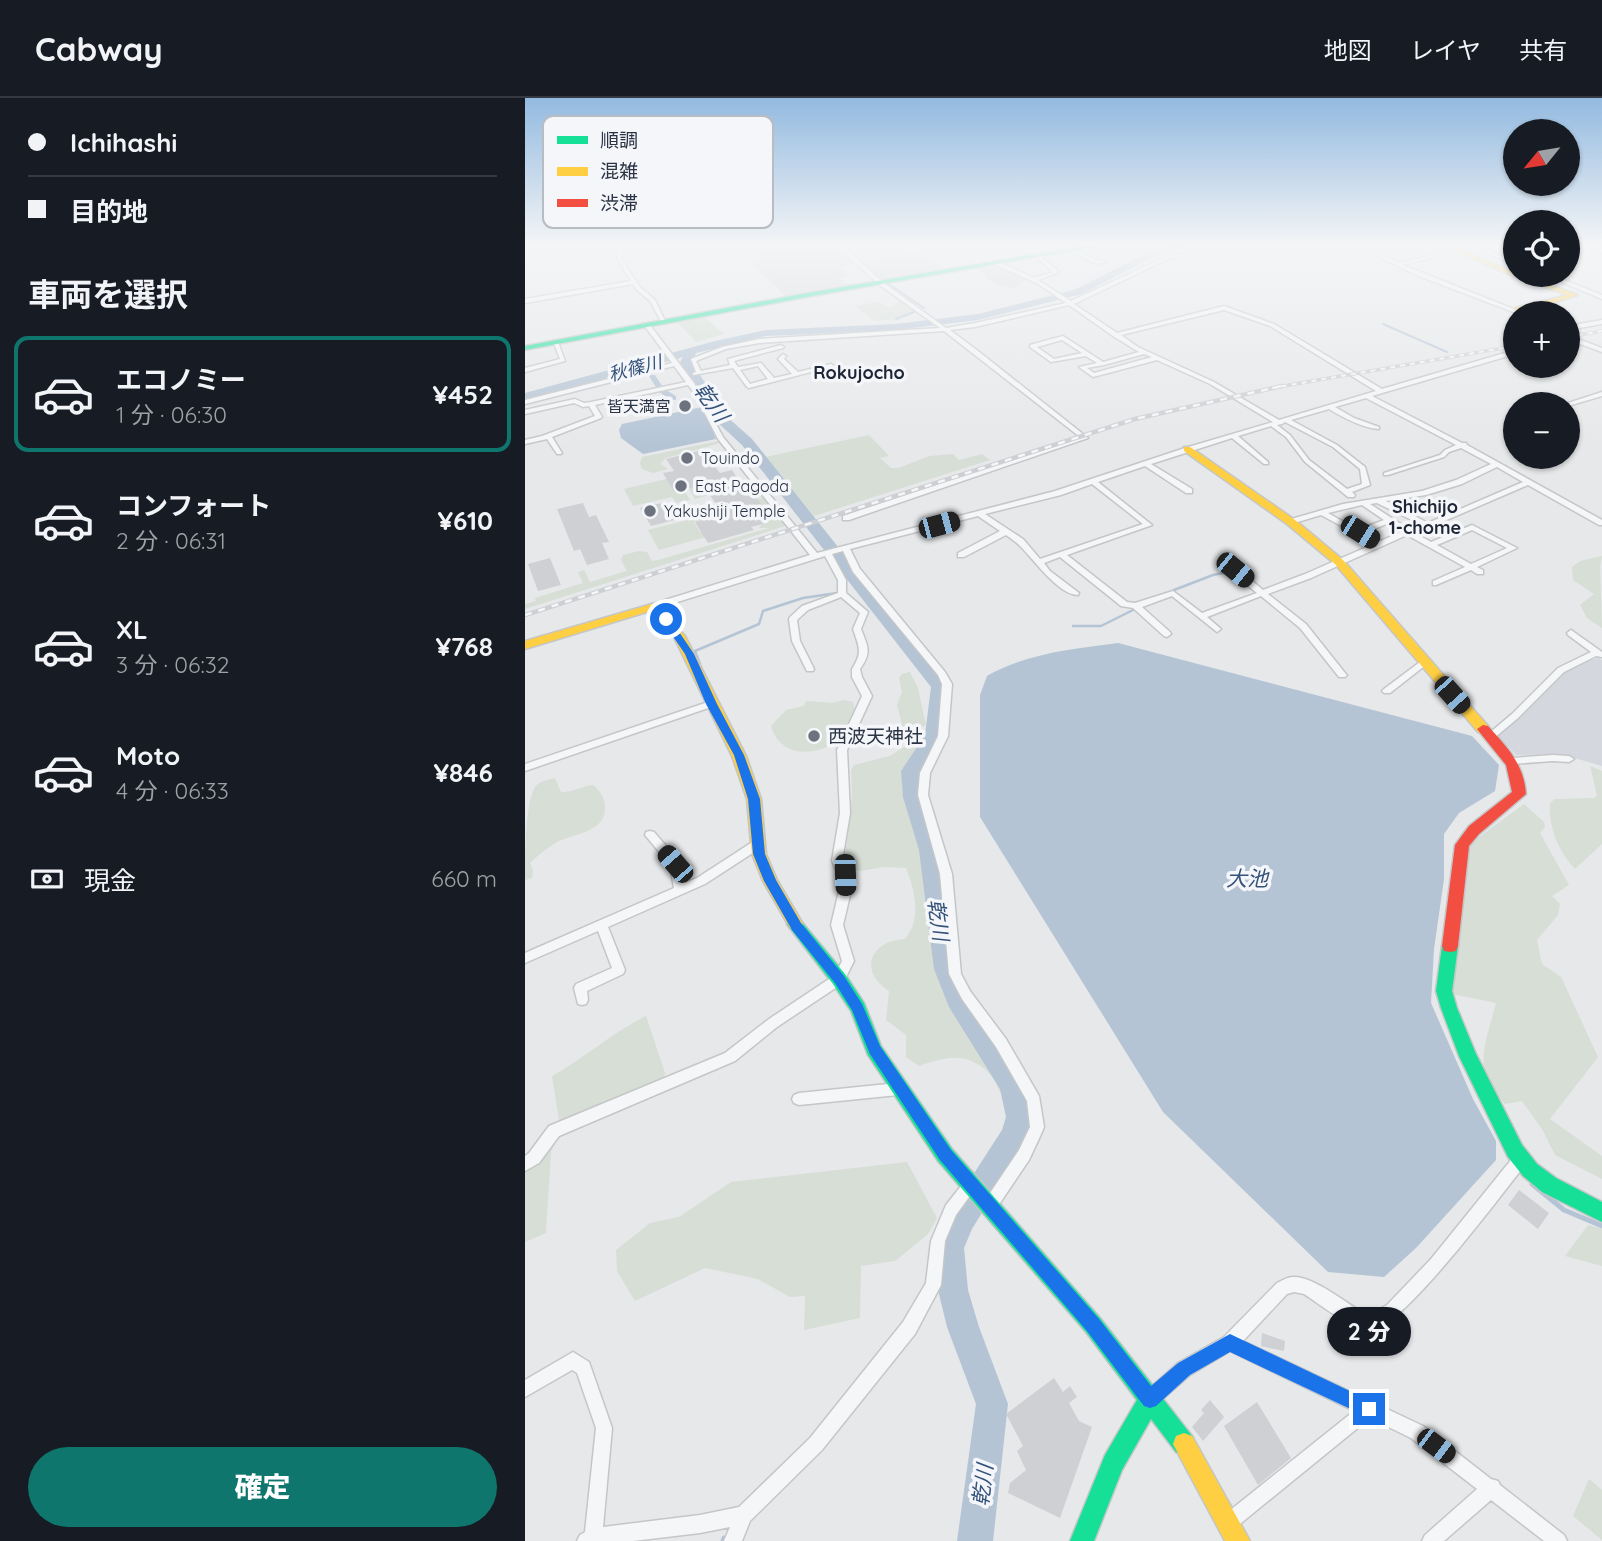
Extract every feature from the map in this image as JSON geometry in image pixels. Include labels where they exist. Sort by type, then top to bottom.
[{"type":"street","points":[[659,312],[664,322]]},
{"type":"street","points":[[525,348],[716,312]]},
{"type":"street","points":[[846,518],[1085,438],[921,312]]},
{"type":"street","points":[[699,373],[694,360],[700,356],[759,341],[946,330],[1023,312]]},
{"type":"street","points":[[1083,312],[1144,352],[1212,383],[1280,423],[1335,446],[1363,468],[1366,485],[1348,491]]},
{"type":"street","points":[[1115,335],[1206,312]]},
{"type":"street","points":[[1236,312],[1272,325],[1295,342],[1383,392]]},
{"type":"street","points":[[1580,332],[1602,323]]},
{"type":"street","points":[[647,325],[691,383],[720,438],[815,556]]},
{"type":"street","points":[[1086,354],[1053,361],[1032,346],[1063,338],[1102,364]]},
{"type":"street","points":[[1580,340],[1602,350]]},
{"type":"street","points":[[525,370],[563,360],[555,342]]},
{"type":"street","points":[[781,347],[730,360],[749,386],[831,366]]},
{"type":"street","points":[[1144,352],[1082,367],[1093,375],[1156,358]]},
{"type":"street","points":[[783,356],[781,359],[797,375]]},
{"type":"street","points":[[525,645],[815,556],[981,515],[1187,449],[1503,356]]},
{"type":"street","points":[[525,402],[676,364]]},
{"type":"street","points":[[685,376],[759,364],[772,380]]},
{"type":"street","points":[[525,412],[575,401],[583,405],[591,404],[691,383]]},
{"type":"street","points":[[1580,400],[1602,394]]},
{"type":"street","points":[[1368,397],[1464,444],[1527,483],[1602,523]]},
{"type":"street","points":[[1587,398],[1602,405]]},
{"type":"street","points":[[591,404],[599,417],[607,423]]},
{"type":"street","points":[[1331,408],[1377,428]]},
{"type":"street","points":[[525,442],[549,437],[576,423],[599,417]]},
{"type":"street","points":[[1280,423],[1307,461],[1363,503],[1408,532],[1480,572]]},
{"type":"street","points":[[1234,436],[1266,463]]},
{"type":"street","points":[[549,437],[559,453]]},
{"type":"street","points":[[1386,474],[1442,456],[1464,444]]},
{"type":"street","points":[[1187,449],[1291,522],[1339,562],[1512,761],[1519,775],[1519,794],[1504,810],[1471,832],[1462,845],[1444,991],[1448,1008],[1469,1059],[1520,1160],[1540,1179],[1567,1197],[1602,1212]]},
{"type":"street","points":[[1145,463],[1189,491]]},
{"type":"street","points":[[1291,522],[1459,482],[1496,465]]},
{"type":"street","points":[[1129,468],[1140,476]]},
{"type":"street","points":[[1039,562],[1148,526],[1093,481]]},
{"type":"street","points":[[1380,501],[1428,526],[1527,483]]},
{"type":"street","points":[[1322,513],[1373,541]]},
{"type":"street","points":[[981,515],[1020,541],[1047,573],[1075,593]]},
{"type":"street","points":[[1360,532],[1390,520]]},
{"type":"street","points":[[1431,545],[1472,527],[1513,548],[1436,583]]},
{"type":"street","points":[[961,555],[1005,532]]},
{"type":"street","points":[[1202,616],[1264,594],[1408,532]]},
{"type":"street","points":[[846,549],[856,570],[942,674],[947,684],[943,736],[925,773],[923,795],[946,874],[955,974],[1001,1043],[1034,1100],[1037,1127],[1024,1155],[989,1208]]},
{"type":"street","points":[[828,554],[842,580],[842,594]]},
{"type":"street","points":[[1062,555],[1124,604],[1136,606],[1173,593],[1217,629]]},
{"type":"street","points":[[1235,570],[1316,639],[1342,675]]},
{"type":"street","points":[[810,669],[796,641],[793,619],[804,608],[842,594]]},
{"type":"street","points":[[525,1164],[534,1158],[554,1131],[730,1057],[773,1023],[839,979],[848,961],[837,925],[845,891],[845,875],[837,861],[845,813],[842,750],[867,696],[856,670],[864,657],[864,648],[857,629],[864,612],[842,594]]},
{"type":"street","points":[[1136,606],[1167,634]]},
{"type":"street","points":[[652,607],[679,636],[739,755],[754,799],[758,844],[770,881],[796,926],[839,979],[858,1008],[874,1050],[898,1088],[970,1186],[1093,1325],[1179,1434],[1238,1541]]},
{"type":"street","points":[[1571,633],[1599,655]]},
{"type":"street","points":[[1490,737],[1561,670],[1599,655]]},
{"type":"street","points":[[1387,691],[1424,662]]},
{"type":"street","points":[[525,768],[712,704]]},
{"type":"street","points":[[1512,761],[1569,759]]},
{"type":"street","points":[[650,835],[675,864],[680,888]]},
{"type":"street","points":[[525,958],[701,881],[758,844]]},
{"type":"street","points":[[582,1000],[580,988],[619,970],[601,924]]},
{"type":"street","points":[[799,1099],[898,1088]]},
{"type":"street","points":[[1082,1541],[1113,1463],[1150,1399],[1184,1369],[1230,1343],[1282,1289],[1294,1284],[1307,1287],[1361,1321],[1375,1321],[1392,1310],[1437,1264],[1520,1160]]},
{"type":"street","points":[[733,1541],[744,1515],[815,1444],[909,1328],[933,1285],[939,1241],[951,1210],[970,1186]]},
{"type":"street","points":[[1230,1343],[1417,1432],[1558,1541]]},
{"type":"street","points":[[525,1389],[573,1360],[583,1368],[604,1428],[591,1540],[744,1515]]},
{"type":"street","points":[[1229,1522],[1369,1409]]},
{"type":"street","points":[[1431,1541],[1492,1488]]},
{"type":"shaded area","points":[[863,312],[913,312],[896,319],[875,321]]},
{"type":"shaded area","points":[[704,317],[724,334],[696,342],[677,322]]},
{"type":"shaded area","points":[[869,435],[889,456],[880,458],[891,468],[899,468],[929,456],[953,454],[959,460],[982,454],[990,460],[814,516],[765,457]]},
{"type":"shaded area","points":[[718,441],[720,443],[666,458],[660,464],[668,469],[653,473],[642,469],[640,463],[642,457]]},
{"type":"shaded area","points":[[696,472],[709,495],[695,499],[689,489],[693,487],[669,484],[674,492],[684,490],[690,500],[676,503],[672,497],[633,506],[624,489]]},
{"type":"shaded area","points":[[765,497],[785,526],[525,609],[525,604],[536,601],[535,598],[583,583],[578,572],[584,570],[590,582],[627,571],[621,560],[623,555],[647,552],[652,561],[658,560],[769,528],[759,528],[766,520],[751,501]]},
{"type":"shaded area","points":[[715,504],[718,508],[722,507],[736,529],[659,550],[648,530],[687,520],[683,513],[696,509],[703,519],[694,522],[700,532],[720,527],[714,517],[708,518],[701,508]]},
{"type":"shaded area","points":[[1602,556],[1602,628],[1587,618],[1580,605],[1594,594],[1573,580],[1572,567],[1580,561]]},
{"type":"shaded area","points":[[1598,658],[1602,660],[1602,766],[1561,754],[1516,755],[1498,736],[1566,669]]},
{"type":"shaded area","points":[[910,672],[918,688],[926,725],[889,740],[850,746],[867,733],[902,724],[897,705],[902,692],[899,678]]},
{"type":"shaded area","points":[[844,700],[853,702],[854,717],[848,731],[836,742],[822,749],[807,752],[792,749],[779,741],[771,726],[786,710],[804,706],[806,701],[832,703]]},
{"type":"shaded area","points":[[921,736],[928,736],[929,740],[909,770],[910,795],[924,846],[920,854],[929,876],[927,901],[940,945],[939,955],[956,1001],[1002,1073],[1015,1098],[1013,1103],[1006,1101],[988,1072],[971,1061],[946,1058],[919,1066],[906,1057],[906,1035],[886,1020],[889,991],[873,975],[872,958],[876,951],[883,945],[905,939],[914,923],[915,905],[906,868],[884,867],[860,871],[851,868],[845,858],[852,795],[851,770],[854,765],[890,756]]},
{"type":"shaded area","points":[[1590,766],[1602,771],[1602,844],[1575,869],[1556,838],[1550,803],[1555,799],[1594,798],[1597,795]]},
{"type":"shaded area","points":[[555,778],[561,792],[593,785],[603,798],[603,817],[594,828],[557,842],[539,854],[530,863],[532,878],[525,880],[529,805],[535,787]]},
{"type":"shaded area","points":[[1524,804],[1544,822],[1545,827],[1540,833],[1569,885],[1552,896],[1560,904],[1558,915],[1537,940],[1542,964],[1561,977],[1598,1057],[1550,1119],[1602,1156],[1602,1179],[1555,1155],[1542,1129],[1522,1101],[1505,1104],[1494,1091],[1484,1067],[1484,1056],[1496,1003],[1452,994],[1471,843]]},
{"type":"shaded area","points":[[646,1016],[665,1073],[663,1080],[559,1120],[552,1076]]},
{"type":"shaded area","points":[[556,1139],[551,1152],[546,1233],[525,1242],[525,1170]]},
{"type":"shaded area","points":[[907,1162],[937,1218],[928,1234],[895,1261],[861,1266],[860,1318],[804,1330],[805,1296],[790,1297],[758,1279],[705,1268],[635,1301],[617,1271],[616,1250],[650,1223],[679,1217],[731,1182]]},
{"type":"shaded area","points":[[1588,1225],[1602,1229],[1602,1266],[1565,1256]]},
{"type":"shaded area","points":[[1589,1479],[1602,1490],[1602,1540],[1573,1516]]},
{"type":"water","points":[[702,407],[716,439],[643,454],[621,438],[619,430],[622,424]]},
{"type":"water","name":"大池","points":[[1118,643],[1472,736],[1499,765],[1495,791],[1459,813],[1444,834],[1444,879],[1434,949],[1431,1003],[1473,1099],[1496,1141],[1496,1160],[1416,1248],[1384,1277],[1328,1272],[1163,1112],[980,817],[980,695],[987,676],[1034,657]]},
{"type":"building","points":[[702,450],[720,473],[732,470],[740,482],[747,480],[761,497],[757,498],[768,515],[762,516],[767,523],[751,527],[754,530],[708,543],[695,522],[723,514],[703,485],[674,492],[663,473],[674,471],[666,459]]},
{"type":"building","points":[[666,502],[678,519],[651,526],[640,508]]},
{"type":"building","points":[[583,503],[589,517],[596,515],[609,542],[602,543],[609,559],[587,565],[580,549],[574,551],[557,509]]},
{"type":"building","points":[[550,558],[561,585],[538,591],[528,564]]},
{"type":"building","points":[[1519,1190],[1549,1213],[1538,1229],[1508,1205]]},
{"type":"building","points":[[1262,1333],[1285,1341],[1284,1351],[1261,1346]]},
{"type":"building","points":[[1054,1378],[1063,1392],[1070,1386],[1077,1397],[1069,1403],[1079,1421],[1092,1427],[1060,1518],[1008,1493],[1010,1483],[1026,1470],[1017,1451],[1023,1446],[1006,1414]]},
{"type":"building","points":[[1210,1400],[1224,1417],[1203,1441],[1192,1427],[1204,1413],[1201,1410]]},
{"type":"building","points":[[1257,1402],[1291,1458],[1258,1485],[1224,1426]]},
{"type":"waterway","points":[[896,319],[913,312]]},
{"type":"waterway","name":"秋篠川","points":[[525,397],[719,343],[766,333],[896,327],[997,312]]},
{"type":"waterway","points":[[1383,324],[1447,352]]},
{"type":"waterway","name":"乾川","points":[[690,353],[686,362],[720,417],[747,442],[940,686],[934,736],[911,771],[913,797],[930,850],[946,969],[958,1000],[1011,1083],[1019,1104],[1020,1117],[1013,1137],[961,1219],[949,1248],[953,1290],[963,1327],[992,1404],[975,1541]]},
{"type":"waterway","points":[[653,376],[661,390],[673,398]]},
{"type":"waterway","points":[[1174,590],[1213,575],[1234,571]]},
{"type":"waterway","points":[[700,664],[695,651],[759,624],[763,611],[803,598],[837,593]]},
{"type":"waterway","points":[[1073,626],[1101,626],[1135,609]]},
{"type":"waterway","points":[[1532,1184],[1564,1210],[1602,1226]]},
{"type":"railway","points":[[1580,335],[1602,331]]},
{"type":"railway","points":[[1277,387],[1503,348]]},
{"type":"railway","points":[[1277,387],[1282,386]]},
{"type":"railway","points":[[525,615],[1135,419],[1277,387]]},
{"type":"railway","points":[[1272,388],[1277,387]]},
{"type":"traffic: fast","points":[[525,348],[715,312]]},
{"type":"traffic: fast","points":[[795,924],[839,979],[858,1008],[874,1050],[945,1155],[1093,1325],[1184,1444]]},
{"type":"traffic: fast","points":[[1450,946],[1444,991],[1449,1008],[1468,1056],[1515,1151],[1530,1170],[1549,1185],[1602,1212]]},
{"type":"traffic: fast","points":[[1082,1541],[1113,1463],[1150,1399]]},
{"type":"traffic: slow","points":[[1187,449],[1291,522],[1339,562],[1483,729]]},
{"type":"traffic: slow","points":[[525,645],[652,607],[679,636],[739,756],[754,799],[759,854],[770,881],[795,924]]},
{"type":"traffic: slow","points":[[1184,1444],[1238,1541]]},
{"type":"traffic: jam","points":[[1450,946],[1462,845],[1474,830],[1519,794],[1513,765],[1483,729]]},
{"type":"place","name":"皆天満宮","points":[[685,406]]},
{"type":"place","name":"Touindo","points":[[687,458]]},
{"type":"place","name":"East Pagoda","points":[[681,486]]},
{"type":"place","name":"Yakushiji Temple","points":[[650,511]]},
{"type":"place","name":"西波天神社","points":[[814,736]]},
{"type":"district","name":"Rokujocho","points":[[859,372]]},
{"type":"district","name":"Shichijo 1-chome","points":[[1425,516]]},
{"type":"route","points":[[666,619],[690,654],[739,755],[754,799],[759,854],[770,881],[796,926],[839,979],[858,1008],[874,1050],[945,1155],[1093,1325],[1150,1399],[1184,1369],[1230,1343],[1369,1409]]}]
